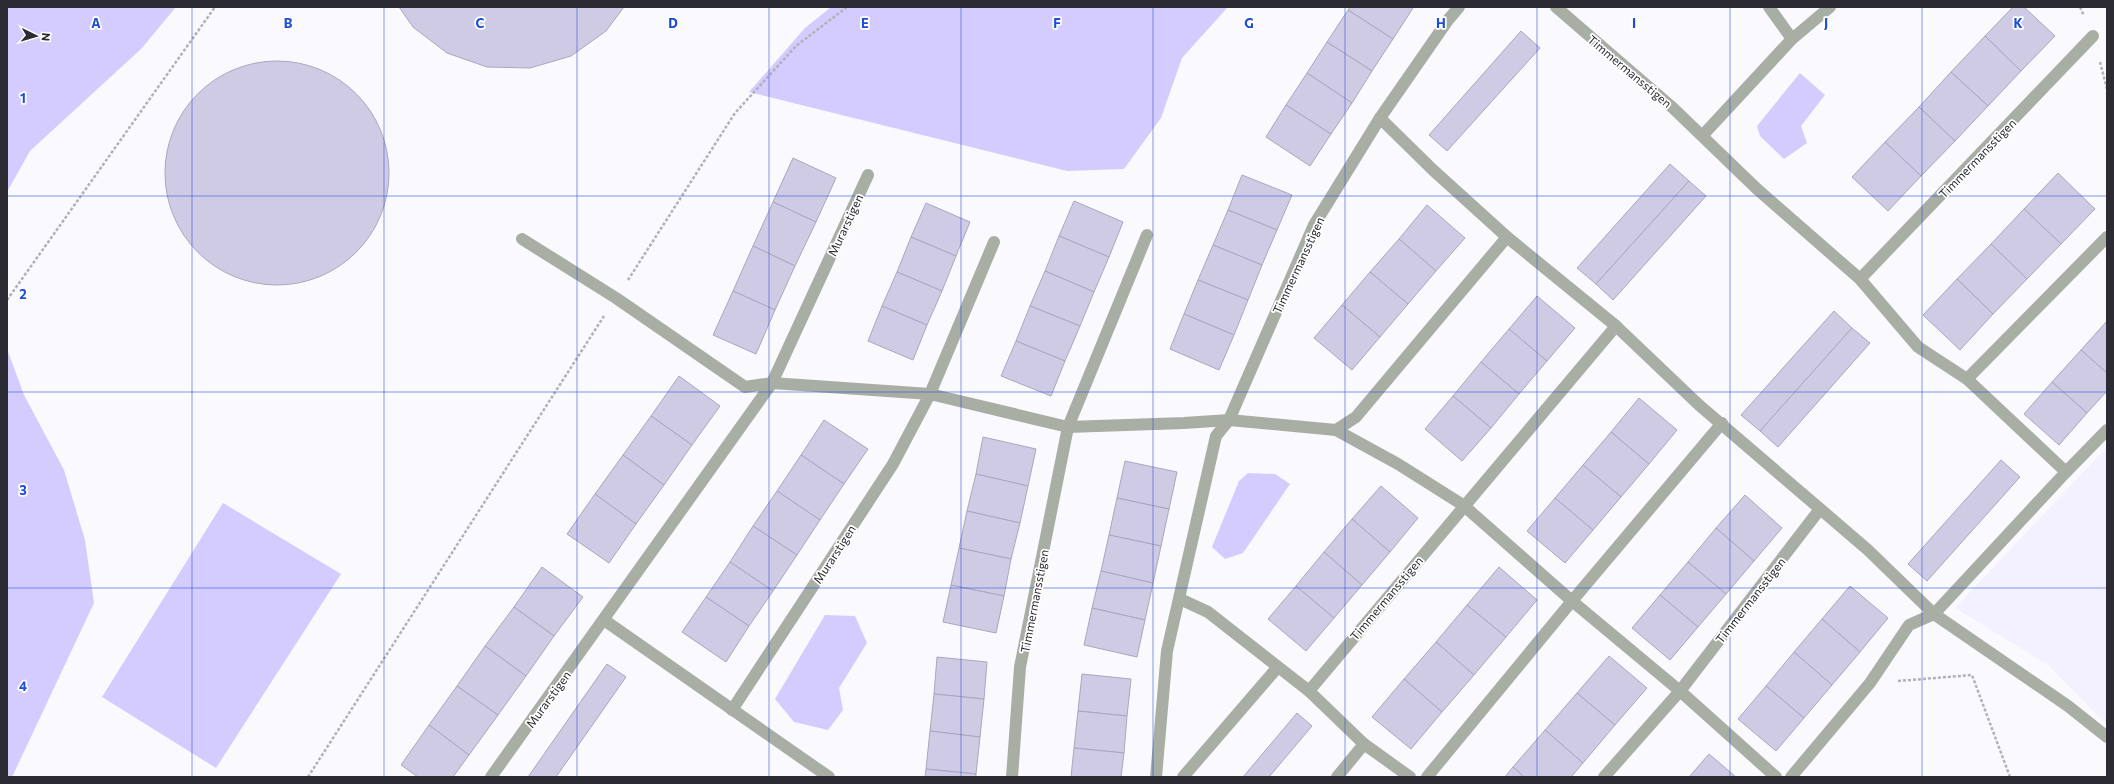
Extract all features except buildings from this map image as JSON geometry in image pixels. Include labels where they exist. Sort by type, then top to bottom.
[{"type":"street","name":"Timmermansstigen","points":[[1156,777],[1168,651],[1216,436],[1229,420],[1314,225],[1380,118],[1448,20],[1459,7]]},
{"type":"street","name":"Timmermansstigen","points":[[1556,7],[1703,135],[1757,189],[1860,279],[1918,346],[1967,379],[2066,472]]},
{"type":"street","points":[[1769,7],[1792,39]]},
{"type":"street","points":[[1703,135],[1792,39],[1830,7]]},
{"type":"street","name":"Timmermansstigen","points":[[1860,279],[2094,36]]},
{"type":"street","points":[[1380,118],[1507,237],[1616,326],[1700,405],[1868,550],[1934,614],[2068,706],[2107,737]]},
{"type":"street","name":"Murarstigen","points":[[491,777],[772,383],[868,175]]},
{"type":"street","name":"Timmermansstigen","points":[[1012,777],[1020,667],[1068,427],[1147,235]]},
{"type":"street","points":[[1336,430],[1356,417],[1507,237]]},
{"type":"street","points":[[1967,379],[2107,237]]},
{"type":"street","points":[[522,239],[616,298],[746,387],[772,383],[930,394],[1068,427],[1229,420],[1336,430],[1398,464],[1463,506],[1572,601],[1680,691],[1776,777]]},
{"type":"street","name":"Murarstigen","points":[[732,710],[893,464],[930,394],[994,242]]},
{"type":"street","name":"Timmermansstigen","points":[[1308,692],[1616,326]]},
{"type":"street","points":[[1427,777],[1572,601],[1722,423]]},
{"type":"street","points":[[1791,777],[1870,683],[1909,625],[1934,614],[2107,430]]},
{"type":"street","name":"Timmermansstigen","points":[[1604,777],[1680,691],[1820,509]]},
{"type":"street","points":[[1180,599],[1208,612],[1308,692],[1364,744],[1410,777]]},
{"type":"street","points":[[604,620],[829,777]]},
{"type":"street","points":[[1183,777],[1277,668]]},
{"type":"street","points":[[1337,777],[1364,744]]},
{"type":"path","points":[[7,300],[215,7]]},
{"type":"path","points":[[308,777],[735,113],[796,46],[847,7]]},
{"type":"path","points":[[1870,683],[1972,674],[2010,777]]},
{"type":"shaded area","points":[[7,7],[176,7],[141,49],[30,151],[7,192]]},
{"type":"shaded area","points":[[831,7],[1228,7],[1182,58],[1161,118],[1124,169],[1067,171],[749,92],[805,28]]},
{"type":"shaded area","points":[[1800,73],[1825,95],[1801,126],[1807,143],[1784,159],[1760,136],[1757,126]]},
{"type":"shaded area","points":[[7,349],[24,395],[64,470],[85,540],[94,603],[12,777],[7,777]]},
{"type":"shaded area","points":[[2107,447],[2107,725],[2048,665],[1955,608]]},
{"type":"shaded area","points":[[1248,473],[1275,474],[1290,484],[1243,553],[1225,559],[1212,547],[1239,481]]},
{"type":"shaded area","points":[[223,503],[341,574],[216,768],[102,697]]},
{"type":"shaded area","points":[[825,615],[855,616],[867,643],[839,688],[843,710],[828,730],[794,722],[775,699]]}]
